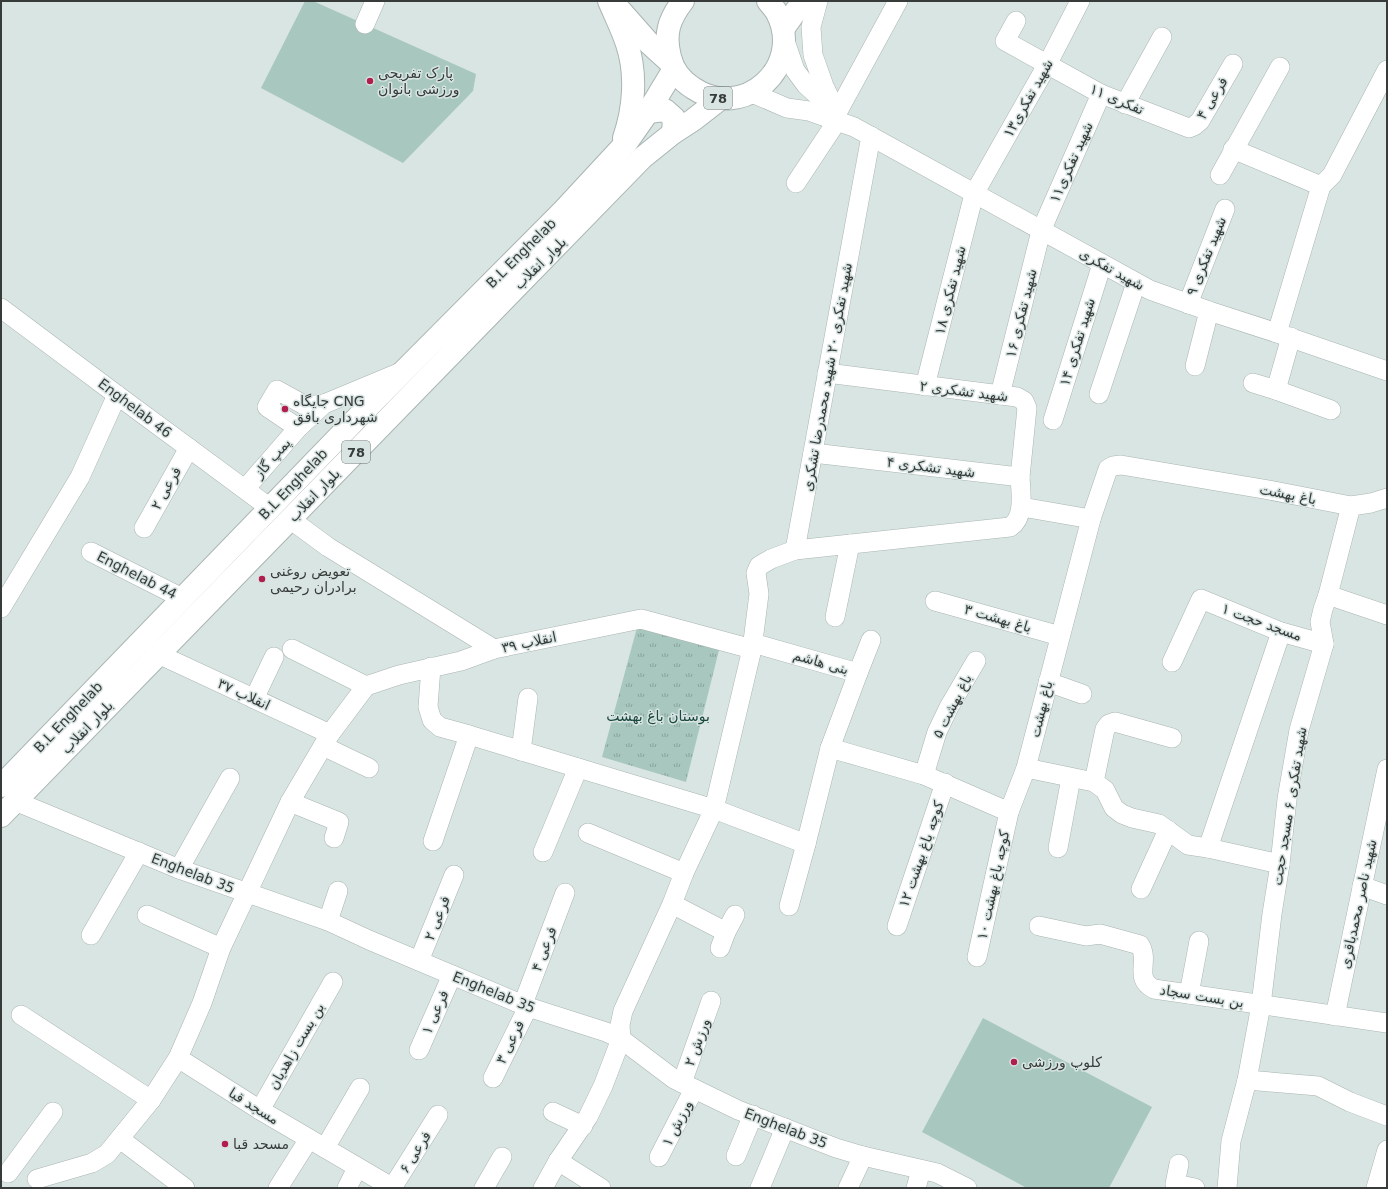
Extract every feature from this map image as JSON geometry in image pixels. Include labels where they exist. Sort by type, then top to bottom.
[{"type":"main road","points":[[610,1],[672,66]]},
{"type":"main road","points":[[610,1],[627,44],[632,72],[633,97],[628,126],[620,150]]},
{"type":"main road","name":"78","points":[[683,1],[675,12],[668,28],[667,46],[672,66],[686,84],[696,91],[701,94],[720,99],[736,98],[752,93],[765,84],[776,70],[782,55],[784,34],[803,1]]},
{"type":"main road","points":[[768,1],[777,13],[784,34]]},
{"type":"main road","name":"B.L Enghelab","points":[[6,801],[118,680],[182,598],[404,370],[564,210],[620,150],[648,112],[672,66]]},
{"type":"main road","name":"بلوار انقلاب","points":[[118,680],[158,654],[642,158],[673,133],[720,99]]},
{"type":"main road","points":[[648,112],[665,110],[674,118],[673,133]]},
{"type":"street","points":[[364,24],[375,1]]},
{"type":"street","points":[[818,1],[811,26],[813,55],[824,86],[843,120]]},
{"type":"street","points":[[796,183],[843,120],[898,1]]},
{"type":"street","name":"شهید تفکری۱۳","points":[[974,194],[1047,65],[1079,1]]},
{"type":"street","points":[[1016,21],[1005,41],[1047,65]]},
{"type":"street","points":[[784,34],[795,70],[806,85],[843,120]]},
{"type":"street","points":[[1125,104],[1162,37]]},
{"type":"street","name":"فرعی ۴","points":[[1189,128],[1200,121],[1233,64]]},
{"type":"street","name":"تفکری ۱۱","points":[[1047,65],[1101,94],[1189,128]]},
{"type":"street","points":[[1220,175],[1233,149],[1280,67]]},
{"type":"street","points":[[1276,390],[1284,335],[1321,186],[1332,175],[1387,70]]},
{"type":"street","points":[[752,93],[787,108],[809,111],[843,120]]},
{"type":"street","name":"شهید تفکری۱۱","points":[[1041,231],[1101,94]]},
{"type":"street","name":"شهید تفکری","points":[[843,120],[974,194],[1150,290],[1387,371]]},
{"type":"street","name":"شهید تفکری ۲۰ شهید محمدرضا تشکری","points":[[795,550],[871,136]]},
{"type":"street","points":[[1233,149],[1321,186]]},
{"type":"street","name":"شهید تفکری ۱۸","points":[[925,386],[974,194]]},
{"type":"street","name":"شهید تفکری ۹","points":[[1188,304],[1225,208]]},
{"type":"street","name":"شهید تفکری ۱۶","points":[[1000,395],[1041,231]]},
{"type":"street","name":"شهید تفکری ۱۴","points":[[1053,420],[1102,264]]},
{"type":"street","points":[[1099,394],[1136,283]]},
{"type":"street","name":"Enghelab 46","points":[[1,308],[270,508]]},
{"type":"street","points":[[1196,366],[1209,311]]},
{"type":"street","name":"پمپ گاز","points":[[245,489],[298,428],[324,404],[404,370]]},
{"type":"street","name":"شهید تشکری ۲","points":[[827,373],[1017,397],[1024,401],[1028,408],[1020,477]]},
{"type":"street","points":[[1253,383],[1331,410]]},
{"type":"street","points":[[298,428],[267,407],[278,390],[306,406],[324,404]]},
{"type":"street","points":[[1,608],[80,476],[117,395]]},
{"type":"street","name":"فرعی ۲","points":[[144,528],[189,448]]},
{"type":"street","name":"شهید تشکری ۴","points":[[813,454],[1020,477]]},
{"type":"street","name":"باغ بهشت","points":[[1009,812],[1026,768],[1091,518],[1108,469],[1113,466],[1121,465],[1351,506]]},
{"type":"street","points":[[543,1188],[558,1161],[583,1126],[604,1086],[621,1039],[620,1025],[623,1011],[714,809],[753,646],[759,594],[756,573],[759,566],[795,550],[1010,527],[1015,523],[1022,507],[1020,477]]},
{"type":"street","points":[[1351,506],[1371,503],[1387,498]]},
{"type":"street","name":"شهید تفکری ۶ مسجد حجت","points":[[1227,1188],[1231,1141],[1247,1080],[1261,1005],[1287,799],[1299,730],[1324,644],[1320,622],[1351,506]]},
{"type":"street","points":[[1022,507],[1091,518]]},
{"type":"street","name":"انقلاب ۳۹","points":[[290,519],[328,547],[494,649],[641,619],[753,646]]},
{"type":"street","points":[[835,617],[850,544]]},
{"type":"street","name":"Enghelab 44","points":[[91,552],[182,598]]},
{"type":"street","points":[[1328,595],[1387,615]]},
{"type":"street","name":"مسجد حجت ۱","points":[[1172,662],[1200,599],[1281,632],[1324,644]]},
{"type":"street","name":"باغ بهشت ۳","points":[[935,601],[1060,636]]},
{"type":"street","points":[[1208,848],[1281,632]]},
{"type":"street","points":[[858,673],[871,640]]},
{"type":"street","name":"بنی هاشم","points":[[753,646],[858,673],[830,748]]},
{"type":"street","points":[[292,649],[366,686]]},
{"type":"street","points":[[53,1112],[5,1171],[40,1185],[92,1163],[107,1154],[151,1100],[178,1058],[202,1003],[221,948],[290,802],[326,740],[366,686],[399,674],[461,660],[494,649]]},
{"type":"street","name":"انقلاب ۳۷","points":[[158,654],[254,699],[326,740],[369,768]]},
{"type":"street","points":[[254,699],[274,657]]},
{"type":"street","name":"باغ بهشت ۵","points":[[924,775],[936,732],[976,661]]},
{"type":"street","points":[[431,667],[428,707],[432,720],[440,726],[714,809],[806,844]]},
{"type":"street","points":[[1048,682],[1082,694]]},
{"type":"street","points":[[521,751],[528,698]]},
{"type":"street","points":[[1094,782],[1105,729],[1109,724],[1115,722],[1172,738]]},
{"type":"street","points":[[433,841],[468,735]]},
{"type":"street","points":[[789,906],[830,748],[924,775],[1009,812]]},
{"type":"street","points":[[543,852],[578,768]]},
{"type":"street","points":[[1026,768],[1094,782],[1105,790],[1114,808],[1122,814],[1132,818],[1159,824],[1188,845],[1280,864]]},
{"type":"street","name":"شهید ناصر محمدباقری","points":[[1335,1016],[1387,769]]},
{"type":"street","points":[[179,869],[230,778]]},
{"type":"street","points":[[1058,848],[1072,778]]},
{"type":"street","name":"کوچه باغ بهشت ۱۲","points":[[897,926],[945,783]]},
{"type":"street","name":"Enghelab 35","points":[[6,801],[179,869],[328,921],[525,1005],[606,1032],[621,1039],[674,1079],[784,1128],[836,1148],[863,1156],[937,1173],[967,1188]]},
{"type":"street","points":[[290,802],[339,822],[334,838]]},
{"type":"street","name":"کوچه باغ بهشت ۱۰","points":[[977,957],[1009,812]]},
{"type":"street","points":[[1141,889],[1168,830]]},
{"type":"street","points":[[588,833],[684,873]]},
{"type":"street","points":[[91,934],[139,852]]},
{"type":"street","name":"فرعی ۲","points":[[419,961],[454,875]]},
{"type":"street","points":[[1362,886],[1387,895]]},
{"type":"street","points":[[328,921],[338,891]]},
{"type":"street","name":"فرعی ۴","points":[[525,1005],[565,893]]},
{"type":"street","points":[[672,904],[723,940],[735,916]]},
{"type":"street","points":[[147,916],[221,948]]},
{"type":"street","name":"بن بست سجاد","points":[[1039,926],[1086,936],[1100,934],[1140,945],[1144,954],[1143,978],[1147,985],[1154,989],[1387,1023]]},
{"type":"street","points":[[1189,994],[1199,941]]},
{"type":"street","name":"فرعی ۱","points":[[419,1050],[452,975]]},
{"type":"street","name":"بن بست زاهدیان","points":[[260,1110],[333,982]]},
{"type":"street","name":"ورزش ۲","points":[[688,1086],[711,1001]]},
{"type":"street","name":"فرعی ۳","points":[[493,1078],[525,1005]]},
{"type":"street","points":[[21,1014],[151,1100]]},
{"type":"street","name":"مسجد قبا","points":[[178,1058],[260,1110],[393,1188]]},
{"type":"street","points":[[1247,1080],[1318,1086],[1350,1102],[1387,1116]]},
{"type":"street","name":"ورزش ۱","points":[[659,1156],[688,1086]]},
{"type":"street","points":[[278,1188],[317,1144],[360,1088]]},
{"type":"street","points":[[553,1112],[583,1126]]},
{"type":"street","name":"فرعی ۶","points":[[393,1188],[438,1115]]},
{"type":"street","points":[[736,1156],[753,1115]]},
{"type":"street","points":[[760,1188],[784,1128]]},
{"type":"street","points":[[120,1139],[184,1188]]},
{"type":"street","points":[[1376,1188],[1387,1150]]},
{"type":"street","points":[[848,1188],[863,1156]]},
{"type":"street","points":[[484,1188],[502,1157]]},
{"type":"street","points":[[558,1161],[601,1188]]},
{"type":"street","points":[[1179,1164],[1175,1184],[1195,1188]]},
{"type":"street","points":[[347,1188],[358,1168]]},
{"type":"street","points":[[916,1188],[921,1170]]},
{"type":"green space","name":"پارک تفریحی ورزشی بانوان","points":[[305,1],[313,1],[476,74],[473,91],[403,163],[261,88]]},
{"type":"green space","name":"بوستان باغ بهشت","points":[[638,624],[720,646],[686,782],[602,757]]},
{"type":"green space","name":"کلوپ ورزشی","points":[[983,1018],[1152,1107],[1109,1188],[1027,1188],[922,1132]]},
{"type":"place","name":"پارک تفریحی ورزشی بانوان","points":[[370,81]]},
{"type":"place","name":"جایگاه CNG شهرداری بافق","points":[[285,409]]},
{"type":"place","name":"تعویض روغنی برادران رحیمی","points":[[262,579]]},
{"type":"place","name":"کلوپ ورزشی","points":[[1014,1062]]},
{"type":"place","name":"مسحد قبا","points":[[225,1144]]}]
